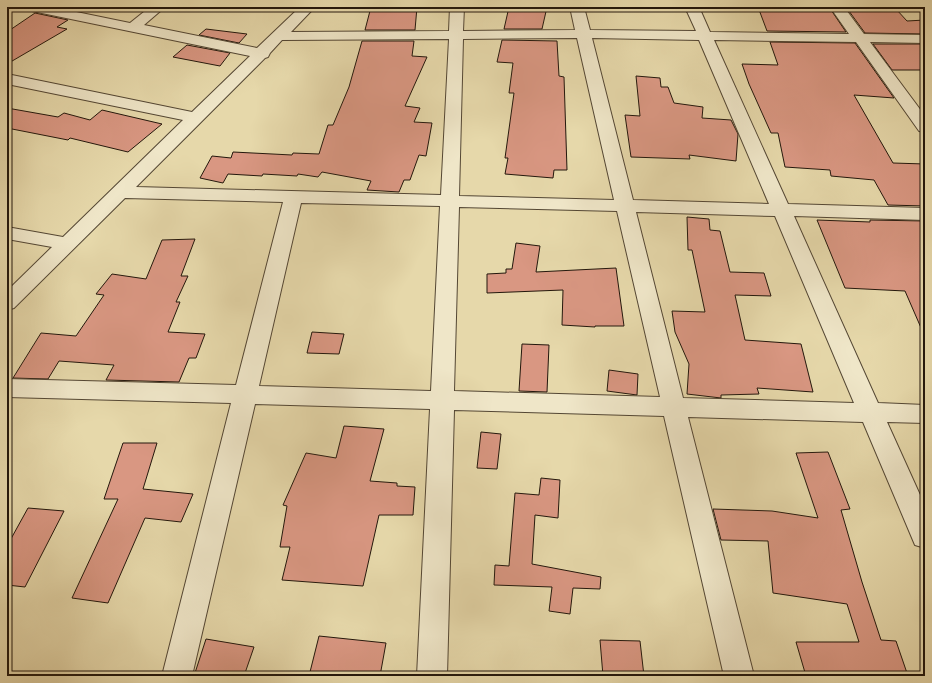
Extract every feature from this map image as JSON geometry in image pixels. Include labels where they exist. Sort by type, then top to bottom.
[{"type":"street","points":[[32,7],[263,54]]},
{"type":"street","points":[[133,27],[158,7]]},
{"type":"street","points":[[7,304],[263,54],[278,36],[308,7]]},
{"type":"street","points":[[432,676],[457,7]]},
{"type":"street","points":[[577,7],[675,406],[739,676]]},
{"type":"street","points":[[692,7],[925,536]]},
{"type":"street","points":[[837,7],[925,128]]},
{"type":"street","points":[[278,36],[583,34],[705,37],[858,37],[925,39]]},
{"type":"street","points":[[7,79],[197,118]]},
{"type":"street","points":[[121,192],[925,214]]},
{"type":"street","points":[[176,676],[293,197]]},
{"type":"street","points":[[7,233],[68,244]]},
{"type":"street","points":[[7,388],[925,414]]},
{"type":"building","points":[[371,7],[417,7],[415,30],[365,30]]},
{"type":"building","points":[[509,7],[547,7],[542,29],[504,29]]},
{"type":"building","points":[[758,7],[829,7],[846,32],[767,31]]},
{"type":"building","points":[[846,7],[896,9],[907,21],[925,20],[925,34],[865,33]]},
{"type":"building","points":[[35,13],[68,20],[57,27],[67,29],[7,64],[7,32]]},
{"type":"building","points":[[206,29],[247,34],[239,43],[199,35]]},
{"type":"building","points":[[502,40],[557,41],[559,76],[564,77],[567,170],[554,170],[553,178],[505,174],[508,158],[505,158],[514,93],[509,93],[513,63],[497,62]]},
{"type":"building","points":[[362,41],[414,41],[412,56],[427,57],[405,106],[420,108],[414,122],[432,123],[426,156],[419,155],[410,180],[404,180],[399,192],[367,190],[371,181],[322,172],[318,177],[298,174],[297,176],[263,174],[262,176],[228,174],[223,183],[200,178],[212,156],[231,158],[233,152],[292,155],[293,153],[319,154],[328,125],[333,125],[349,87]]},
{"type":"building","points":[[770,42],[855,43],[894,98],[854,95],[893,163],[925,164],[925,206],[888,205],[874,180],[831,176],[830,170],[785,167],[778,133],[771,133],[749,84],[742,64],[778,65]]},
{"type":"building","points":[[873,44],[925,44],[925,70],[892,70]]},
{"type":"building","points":[[187,45],[230,53],[220,66],[173,57]]},
{"type":"building","points":[[636,76],[660,78],[661,87],[668,87],[674,103],[703,107],[702,118],[731,120],[738,134],[736,161],[689,155],[690,159],[631,157],[625,115],[640,116]]},
{"type":"building","points":[[7,108],[58,117],[64,113],[90,120],[102,110],[162,124],[128,152],[70,138],[68,140],[7,128]]},
{"type":"building","points":[[687,217],[709,219],[710,230],[720,231],[730,272],[764,273],[771,296],[735,295],[745,340],[801,344],[813,392],[757,388],[759,394],[721,395],[721,398],[687,394],[689,364],[675,332],[672,311],[705,312],[692,250],[688,250]]},
{"type":"building","points":[[817,220],[870,222],[870,220],[925,221],[925,337],[905,291],[845,288]]},
{"type":"building","points":[[195,239],[181,276],[188,276],[176,302],[180,302],[168,332],[205,334],[196,358],[189,358],[179,382],[106,380],[114,365],[59,361],[48,379],[13,378],[41,333],[76,336],[104,295],[96,294],[112,274],[146,279],[162,240]]},
{"type":"building","points":[[516,243],[540,246],[536,272],[616,268],[624,326],[595,327],[562,325],[563,290],[487,293],[487,274],[506,273],[506,269],[512,269]]},
{"type":"building","points":[[312,332],[344,334],[339,354],[307,353]]},
{"type":"building","points":[[522,344],[549,345],[547,392],[519,391]]},
{"type":"building","points":[[609,370],[638,374],[637,395],[607,391]]},
{"type":"building","points":[[344,426],[384,429],[370,481],[397,483],[397,486],[415,487],[413,515],[379,515],[363,586],[282,580],[290,547],[280,547],[287,506],[283,505],[306,453],[336,458]]},
{"type":"building","points":[[481,432],[501,434],[497,469],[477,468]]},
{"type":"building","points":[[123,443],[157,443],[143,489],[193,494],[181,522],[145,518],[108,603],[72,598],[118,499],[104,499]]},
{"type":"building","points":[[828,452],[850,509],[841,510],[881,640],[896,641],[908,676],[806,676],[796,642],[859,642],[847,604],[773,593],[768,541],[721,540],[713,509],[772,511],[818,518],[796,453]]},
{"type":"building","points":[[541,478],[560,480],[558,518],[535,515],[532,564],[601,577],[600,589],[573,588],[570,614],[549,611],[552,587],[494,585],[495,565],[509,566],[515,493],[539,495]]},
{"type":"building","points":[[28,508],[64,511],[25,587],[7,585],[7,546]]},
{"type":"building","points":[[319,636],[386,643],[380,676],[309,676]]},
{"type":"building","points":[[206,639],[254,647],[244,676],[194,676]]},
{"type":"building","points":[[600,640],[640,641],[644,676],[603,676]]}]
